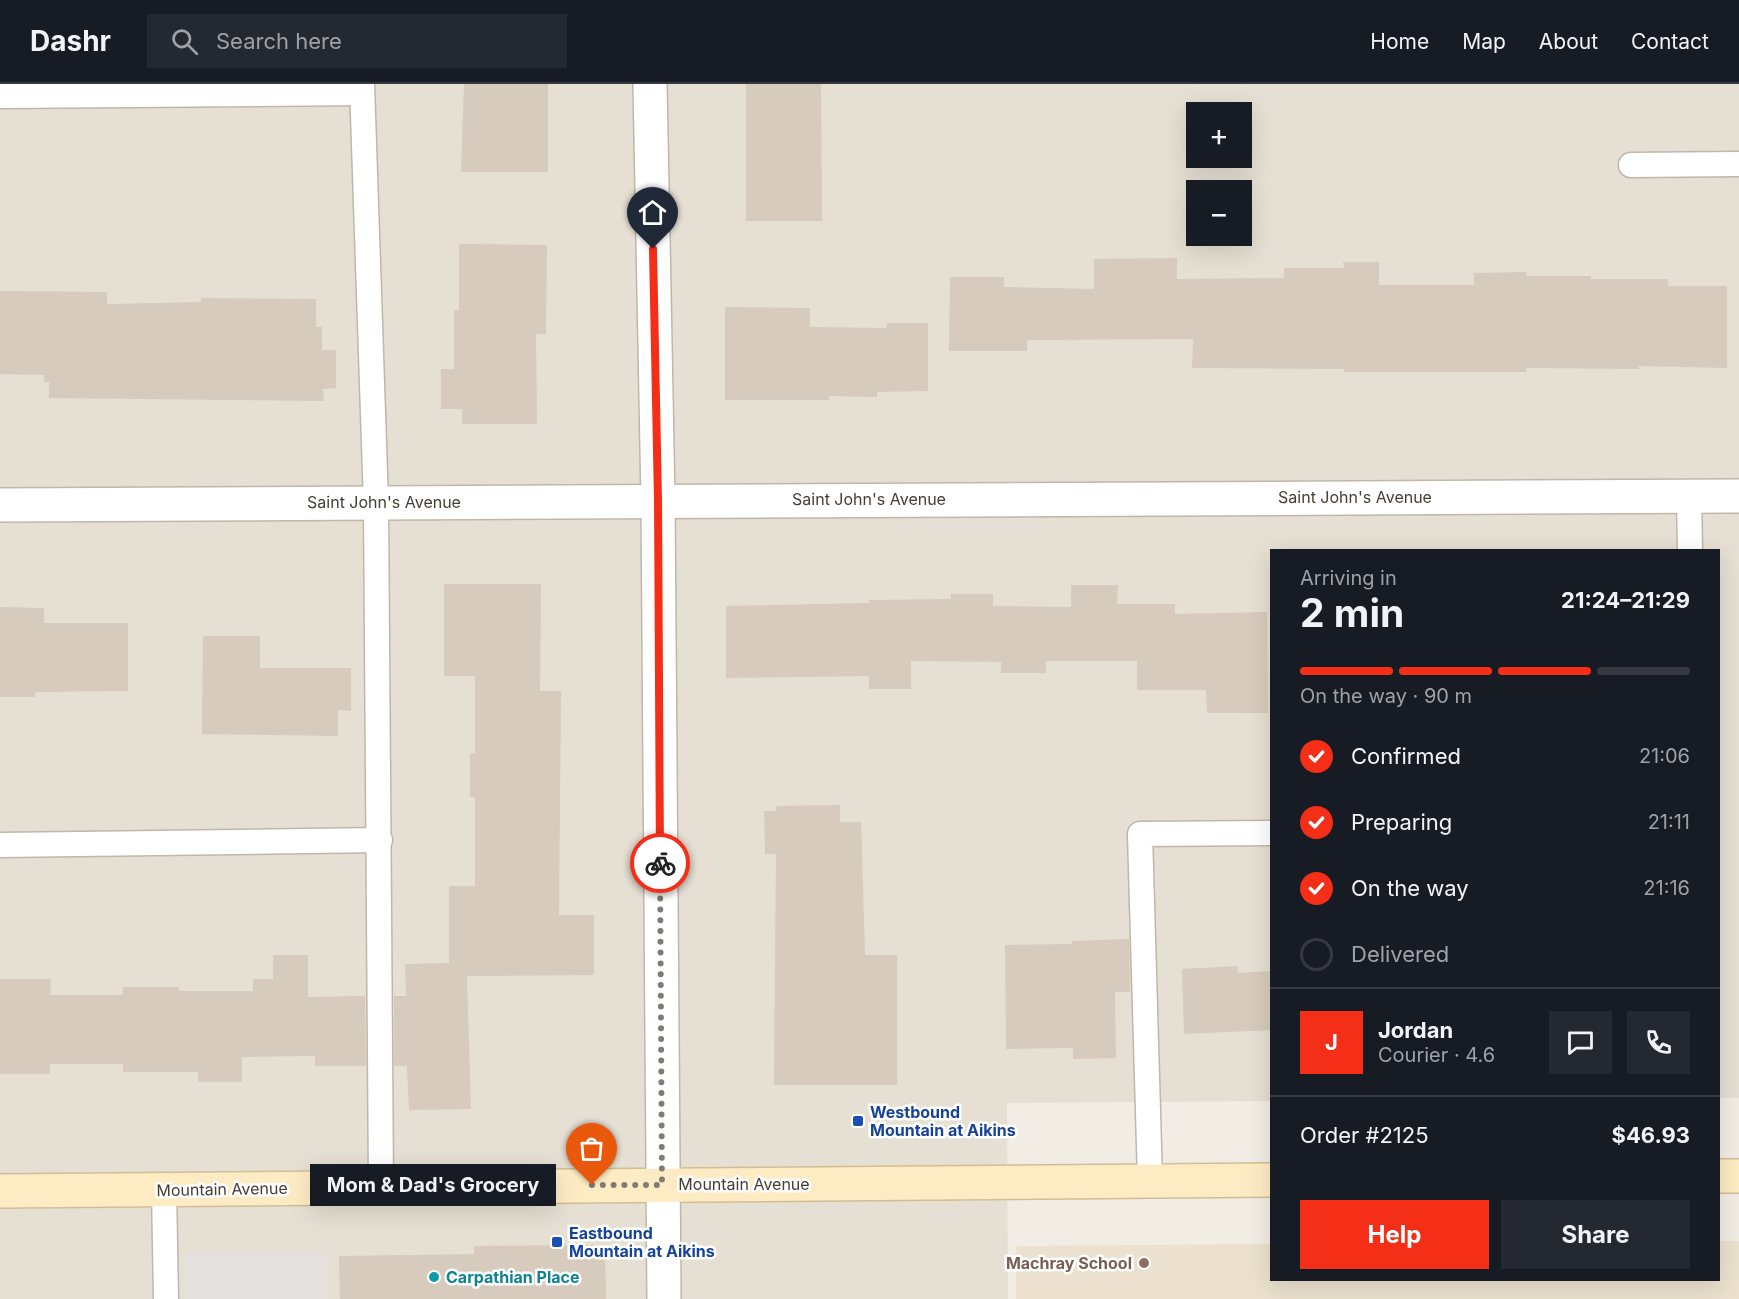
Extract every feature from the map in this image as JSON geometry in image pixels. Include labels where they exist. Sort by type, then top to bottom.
[{"type":"main road","points":[[1720,1176],[1739,1176]]},
{"type":"main road","name":"Mountain Avenue","points":[[0,1191],[1270,1180]]},
{"type":"street","points":[[650,84],[658,500],[664,1299]]},
{"type":"street","name":"Saint John's Avenue","points":[[0,505],[1739,496]]},
{"type":"lane","points":[[0,96],[362,89],[376,502],[381,1187]]},
{"type":"lane","points":[[1631,165],[1739,164]]},
{"type":"lane","points":[[1689,496],[1690,549]]},
{"type":"lane","points":[[1150,1181],[1140,834],[1270,833]]},
{"type":"lane","points":[[0,845],[380,840]]},
{"type":"lane","points":[[164,1189],[166,1299]]},
{"type":"shaded area","points":[[0,84],[1739,84],[1739,1098],[1720,1098],[1720,549],[1270,549],[1270,1101],[1007,1103],[1008,1299],[0,1299]]},
{"type":"shaded area","name":"Machray School","points":[[1720,1241],[1739,1241],[1739,1299],[1016,1299],[1016,1246],[1270,1244],[1270,1281],[1720,1281]]},
{"type":"shaded area","points":[[325,1251],[325,1299],[184,1299],[184,1253]]},
{"type":"building","points":[[464,84],[548,84],[548,172],[461,172]]},
{"type":"building","points":[[746,84],[821,84],[822,221],[746,221]]},
{"type":"building","points":[[459,244],[547,245],[546,334],[536,334],[537,424],[462,424],[462,409],[441,409],[441,369],[454,369],[454,310],[459,310]]},
{"type":"building","points":[[1177,258],[1177,279],[1284,278],[1284,268],[1344,268],[1343,262],[1379,262],[1379,285],[1474,285],[1474,273],[1526,272],[1526,276],[1668,279],[1668,286],[1727,286],[1727,368],[1639,366],[1639,369],[1526,368],[1526,372],[1344,372],[1344,369],[1192,368],[1193,339],[1027,340],[1027,351],[949,351],[950,277],[1004,277],[1004,287],[1094,289],[1094,259]]},
{"type":"building","points":[[0,291],[107,292],[107,304],[201,302],[201,298],[316,299],[316,327],[322,327],[322,350],[336,350],[336,388],[323,389],[324,401],[49,398],[49,382],[44,382],[44,375],[0,374]]},
{"type":"building","points":[[725,307],[810,308],[810,327],[887,328],[887,323],[928,323],[928,391],[877,392],[877,397],[829,396],[829,400],[725,400]]},
{"type":"building","points":[[444,584],[541,584],[540,691],[561,691],[559,915],[594,915],[594,975],[467,976],[471,1109],[409,1110],[407,1066],[394,1066],[394,996],[406,996],[405,964],[449,963],[449,886],[475,886],[475,797],[470,797],[470,753],[475,753],[475,676],[444,676]]},
{"type":"building","points":[[1071,585],[1118,585],[1117,604],[1175,604],[1175,614],[1267,612],[1268,713],[1207,713],[1206,690],[1137,690],[1137,661],[1046,661],[1046,673],[1001,673],[1001,662],[911,661],[911,689],[869,689],[869,676],[726,678],[726,606],[869,603],[869,600],[951,599],[951,594],[993,594],[993,606],[1071,607]]},
{"type":"building","points":[[0,607],[44,608],[44,623],[128,623],[128,691],[35,692],[35,697],[0,697]]},
{"type":"building","points":[[203,636],[260,636],[260,668],[351,668],[351,711],[338,710],[338,736],[202,734]]},
{"type":"building","points":[[840,805],[840,822],[861,822],[865,955],[897,955],[897,1085],[774,1085],[776,854],[765,854],[764,811],[776,811],[776,806]]},
{"type":"building","points":[[1129,939],[1130,992],[1115,992],[1116,1058],[1073,1059],[1073,1048],[1006,1049],[1005,945],[1072,944],[1072,941]]},
{"type":"building","points":[[273,955],[308,955],[308,997],[365,996],[366,1066],[315,1066],[315,1056],[242,1057],[242,1082],[198,1082],[198,1072],[123,1072],[123,1064],[50,1064],[50,1074],[0,1074],[0,979],[51,979],[50,995],[123,995],[123,987],[179,987],[179,991],[253,991],[253,979],[273,979]]},
{"type":"building","points":[[1237,966],[1238,973],[1270,971],[1270,1030],[1184,1034],[1182,969]]},
{"type":"building","name":"Carpathian Place","points":[[595,1245],[605,1256],[606,1299],[340,1299],[339,1256],[474,1254],[474,1246]]},
{"type":"way so far","points":[[592,1185],[662,1185],[660,863]]},
{"type":"place","name":"Westbound Mountain at Aikins","points":[[858,1121]]},
{"type":"place","name":"Mom & Dad's Grocery","points":[[592,1185]]},
{"type":"place","name":"Eastbound Mountain at Aikins","points":[[557,1242]]},
{"type":"place","name":"Machray School","points":[[1144,1263]]},
{"type":"place","name":"Carpathian Place","points":[[434,1277]]},
{"type":"route","points":[[653,249],[658,500],[660,863]]}]
